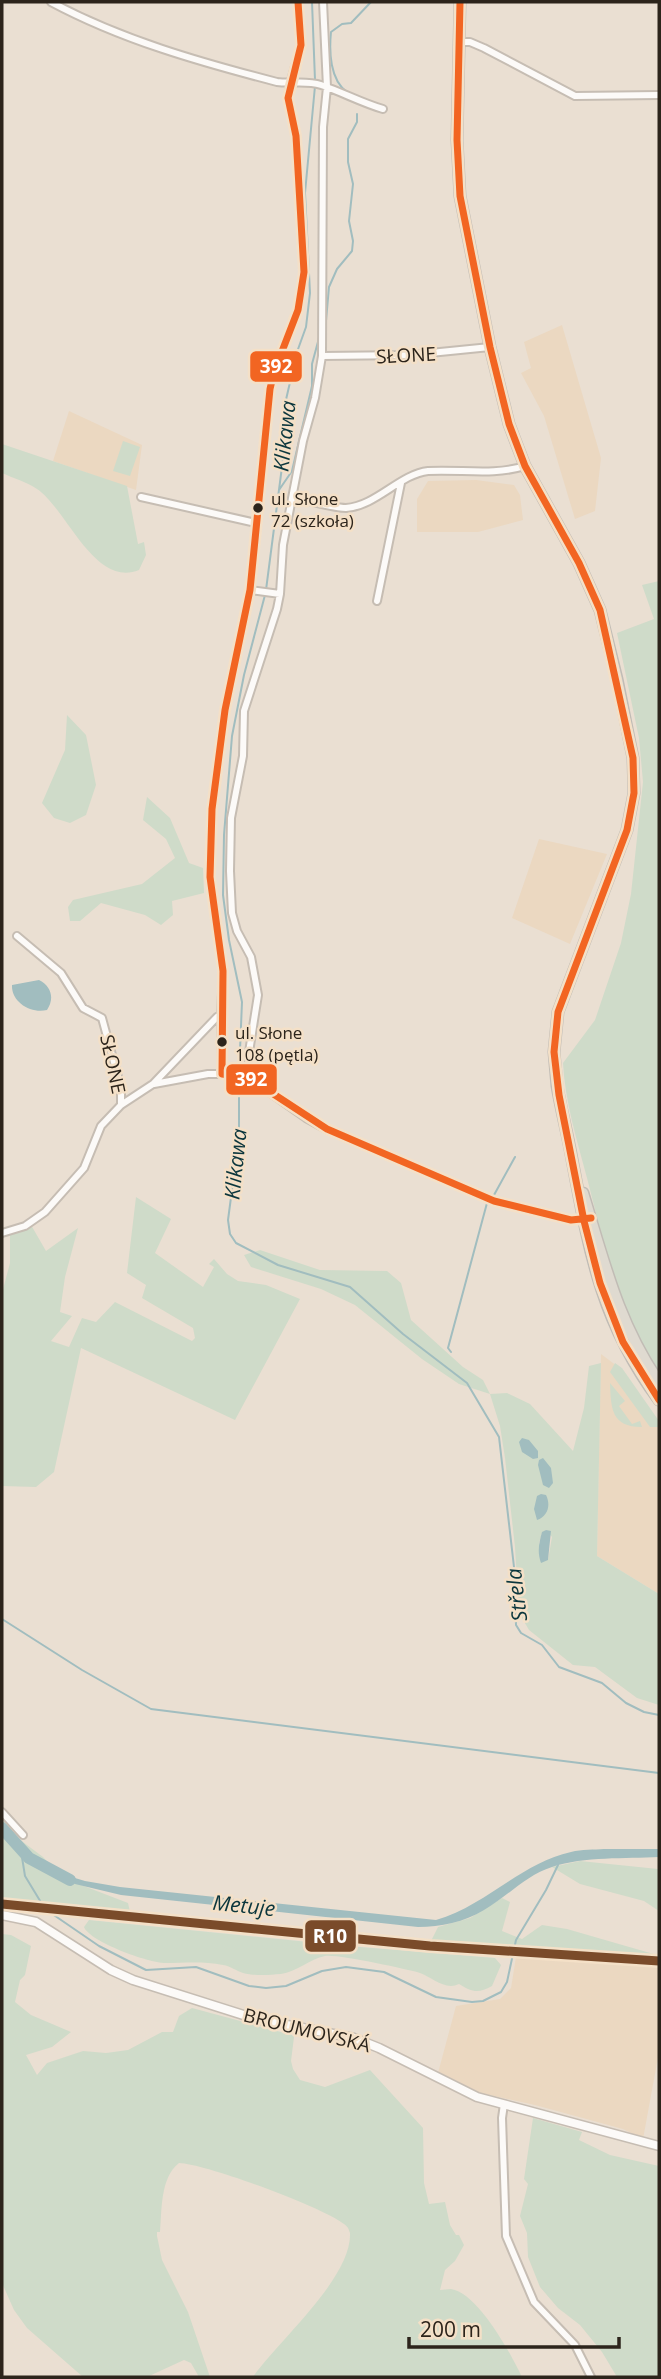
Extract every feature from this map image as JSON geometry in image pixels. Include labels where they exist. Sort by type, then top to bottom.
[{"type":"highway","points":[[460,2],[457,150],[460,196],[490,346],[506,414],[525,466],[579,563],[600,610],[625,712],[634,767],[633,802],[627,830],[570,978],[557,1022],[554,1052],[557,1086],[587,1219],[596,1275],[616,1329],[635,1365],[659,1400]]},
{"type":"highway","points":[[587,1219],[616,1303],[639,1350],[659,1382]]},
{"type":"main road","name":"BROUMOVSKÁ","points":[[2,1915],[27,1919],[46,1927],[111,1970],[133,1980],[256,2019],[366,2042],[477,2097],[659,2146]]},
{"type":"street","points":[[51,2],[96,24],[218,67],[290,84],[305,82],[324,86],[383,109]]},
{"type":"street","points":[[226,1074],[221,1015],[223,961],[210,877],[212,809],[225,710],[250,590],[270,389],[298,310],[303,287],[298,151],[288,98],[301,45],[298,2]]},
{"type":"street","points":[[323,2],[323,356],[303,441],[261,664],[244,711],[245,745],[231,818],[232,913],[237,931],[251,957],[258,995],[246,1077],[327,1129],[485,1197],[565,1218],[587,1219]]},
{"type":"street","points":[[460,42],[470,42],[484,48],[575,96],[659,96]]},
{"type":"street","name":"SŁONE","points":[[323,356],[410,355],[490,346]]},
{"type":"street","points":[[293,497],[345,508],[372,499],[414,474],[428,471],[502,471],[525,466]]},
{"type":"street","points":[[377,601],[401,483]]},
{"type":"street","points":[[141,497],[256,523]]},
{"type":"street","points":[[250,590],[276,594]]},
{"type":"street","name":"SŁONE","points":[[17,936],[61,973],[83,1007],[102,1018],[121,1088],[121,1105]]},
{"type":"street","name":"SŁONE","points":[[2,1233],[25,1226],[46,1212],[84,1168],[101,1125],[121,1105],[153,1084],[221,1015]]},
{"type":"street","name":"SŁONE","points":[[153,1084],[181,1078],[226,1074],[246,1077]]},
{"type":"street","points":[[2,1812],[23,1835]]},
{"type":"street","points":[[504,2104],[502,2118],[506,2170],[506,2236],[534,2302],[575,2345],[591,2377]]},
{"type":"shaded area","points":[[562,325],[601,458],[595,511],[575,519],[544,416],[521,373],[531,368],[524,342]]},
{"type":"shaded area","points":[[69,411],[142,445],[136,490],[53,461]]},
{"type":"shaded area","points":[[476,480],[514,485],[520,495],[523,520],[478,532],[417,532],[417,499],[428,481]]},
{"type":"shaded area","points":[[539,839],[607,854],[570,944],[512,918]]},
{"type":"shaded area","points":[[601,1354],[621,1369],[659,1423],[659,1594],[597,1556]]},
{"type":"shaded area","points":[[2,1899],[431,1941],[659,1956],[659,2052],[643,2139],[623,2129],[476,2092],[438,2073],[456,2006],[500,1999],[511,1988],[516,1957],[369,1946],[2,1909]]},
{"type":"green space","points":[[123,441],[140,447],[130,476],[113,471]]},
{"type":"green space","points":[[2,444],[127,486],[138,544],[144,542],[146,555],[139,570],[123,573],[108,568],[82,544],[48,499],[37,489],[2,473]]},
{"type":"green space","points":[[659,581],[659,1373],[634,1329],[615,1280],[572,1121],[563,1063],[595,1020],[621,943],[631,894],[643,782],[639,738],[617,633],[654,619],[642,585]]},
{"type":"green space","points":[[67,715],[86,735],[96,785],[86,815],[70,823],[54,818],[42,803],[65,750]]},
{"type":"green space","points":[[147,797],[170,818],[189,863],[203,868],[204,893],[172,901],[173,915],[161,925],[145,915],[101,903],[80,921],[70,921],[68,907],[73,900],[142,884],[175,858],[166,839],[143,820]]},
{"type":"green space","points":[[136,1197],[171,1219],[155,1253],[203,1287],[214,1267],[209,1264],[214,1259],[227,1274],[238,1281],[266,1285],[300,1299],[235,1420],[81,1348],[54,1472],[36,1487],[2,1486],[2,1293],[10,1263],[10,1235],[31,1225],[46,1251],[78,1228],[65,1277],[60,1312],[72,1316],[51,1341],[69,1347],[82,1318],[96,1322],[115,1302],[192,1341],[195,1338],[193,1328],[142,1298],[146,1285],[127,1273]]},
{"type":"green space","points":[[260,1250],[320,1270],[387,1271],[401,1283],[411,1320],[463,1367],[483,1380],[490,1394],[459,1384],[422,1359],[355,1305],[321,1289],[251,1267],[244,1255]]},
{"type":"green space","points":[[601,1363],[597,1556],[659,1594],[659,1705],[637,1698],[595,1667],[573,1665],[529,1630],[519,1613],[515,1547],[500,1426],[490,1394],[507,1393],[530,1404],[573,1451],[584,1408],[589,1366]],"holes":[[[546,1530],[552,1537],[548,1560],[539,1543]]]},
{"type":"green space","points":[[615,1363],[622,1368],[659,1421],[659,1427],[650,1427],[610,1372]]},
{"type":"green space","points":[[610,1383],[625,1401],[619,1406],[632,1424],[640,1421],[642,1427],[624,1424],[619,1420],[612,1408]]},
{"type":"green space","points":[[2,1817],[19,1839],[43,1857],[63,1878],[128,1903],[130,1912],[2,1899]]},
{"type":"green space","points":[[580,1861],[658,1869],[659,1911],[644,1901],[580,1884],[552,1867]]},
{"type":"green space","points":[[502,1898],[510,1902],[502,1931],[522,1939],[542,1925],[567,1929],[657,1955],[431,1941],[438,1927],[470,1918]]},
{"type":"green space","points":[[89,1920],[495,1958],[501,1965],[492,1986],[479,1991],[459,1984],[444,1985],[412,1971],[332,1956],[319,1958],[287,1973],[252,1975],[216,1964],[165,1963],[134,1956],[89,1933],[84,1927]]},
{"type":"green space","points":[[2,1934],[11,1935],[31,1946],[25,1975],[20,1980],[15,2002],[31,2015],[71,2032],[52,2047],[26,2055],[37,2075],[47,2063],[83,2051],[106,2053],[128,2050],[162,2032],[173,2032],[179,2016],[192,2008],[292,2035],[291,2061],[300,2080],[325,2087],[370,2070],[423,2128],[424,2183],[429,2204],[445,2202],[450,2225],[464,2245],[455,2261],[445,2270],[440,2290],[451,2289],[472,2301],[492,2326],[522,2377],[253,2377],[327,2289],[347,2251],[350,2233],[346,2225],[290,2197],[238,2178],[179,2163],[168,2177],[165,2186],[160,2232],[157,2232],[157,2236],[162,2260],[188,2312],[210,2377],[199,2377],[191,2363],[184,2360],[147,2377],[83,2377],[27,2328],[14,2310],[2,2283]]},
{"type":"green space","points":[[533,2118],[582,2132],[579,2140],[610,2155],[659,2166],[659,2377],[617,2377],[602,2352],[580,2325],[558,2308],[540,2287],[528,2257],[527,2233],[520,2216],[528,2184],[524,2179]]},
{"type":"water","points":[[39,980],[50,993],[51,1001],[47,1010],[41,1011],[18,1001],[12,985]]},
{"type":"water","points":[[522,1438],[529,1440],[538,1451],[538,1458],[533,1459],[522,1452],[519,1442]]},
{"type":"water","points":[[543,1458],[551,1468],[553,1483],[549,1488],[543,1485],[538,1465]]},
{"type":"water","points":[[546,1495],[548,1506],[544,1516],[537,1520],[534,1509],[537,1496]]},
{"type":"water","points":[[551,1531],[548,1560],[541,1563],[539,1544],[542,1532]]},
{"type":"water","points":[[659,1849],[659,1857],[565,1863],[534,1875],[492,1905],[468,1918],[427,1927],[121,1895],[75,1884],[55,1872],[120,1887],[436,1920],[471,1905],[536,1865],[575,1851]]},
{"type":"waterway","name":"Klikawa","points":[[312,2],[315,80]]},
{"type":"waterway","points":[[347,92],[341,87],[334,73],[330,48],[331,32],[342,24],[351,23],[371,2]]},
{"type":"waterway","name":"Klikawa","points":[[266,590],[283,459],[285,404],[297,352],[306,327],[310,293],[305,193],[315,86]]},
{"type":"waterway","points":[[325,332],[329,287],[337,269],[352,251],[349,221],[353,184],[348,162],[348,139],[357,122],[357,114]]},
{"type":"waterway","points":[[279,490],[292,471],[312,386],[312,364],[319,338]]},
{"type":"waterway","name":"Klikawa","points":[[239,1074],[242,1002],[223,895],[224,835],[232,736],[244,675],[265,595]]},
{"type":"waterway","name":"Klikawa","points":[[239,1079],[239,1137],[228,1220],[230,1234],[236,1243],[278,1265],[350,1287],[403,1334],[467,1383],[499,1437],[514,1567],[516,1625],[521,1633],[542,1645],[559,1667],[602,1683],[626,1703],[644,1712],[659,1715]]},
{"type":"waterway","points":[[494,1195],[515,1157]]},
{"type":"waterway","points":[[451,1352],[448,1348],[487,1203]]},
{"type":"waterway","points":[[2,1619],[82,1670],[151,1709],[659,1773]]},
{"type":"waterway","name":"Metuje","points":[[2,1828],[29,1858],[70,1880]]},
{"type":"waterway","points":[[21,1851],[25,1876],[42,1904]]},
{"type":"waterway","points":[[45,1909],[99,1946],[146,1970],[196,1967],[249,1986],[266,1988],[286,1986],[322,1971],[346,1967],[384,1972],[436,1997],[472,2002],[483,2001],[501,1992],[507,1982],[516,1940],[558,1865]]},
{"type":"transit line","name":"392","points":[[298,2],[301,45],[288,98],[296,136],[304,272],[298,310],[270,389],[250,590],[225,710],[212,809],[210,877],[223,971],[222,1074],[249,1078],[327,1129],[494,1201],[571,1220],[591,1218]]},
{"type":"transit line","name":"392","points":[[460,2],[457,140],[460,196],[490,347],[509,424],[525,466],[579,563],[600,610],[633,758],[634,793],[627,830],[558,1012],[554,1052],[559,1095],[584,1221],[600,1283],[623,1342],[659,1400]]},
{"type":"transit line","name":"R10","points":[[2,1904],[430,1946],[659,1961]]},
{"type":"place","name":"ul. Słone 72 (szkoła)","points":[[258,508]]},
{"type":"place","name":"ul. Słone 108 (pętla)","points":[[222,1042]]},
{"type":"water label","name":"Střela","points":[[516,1595]]}]
